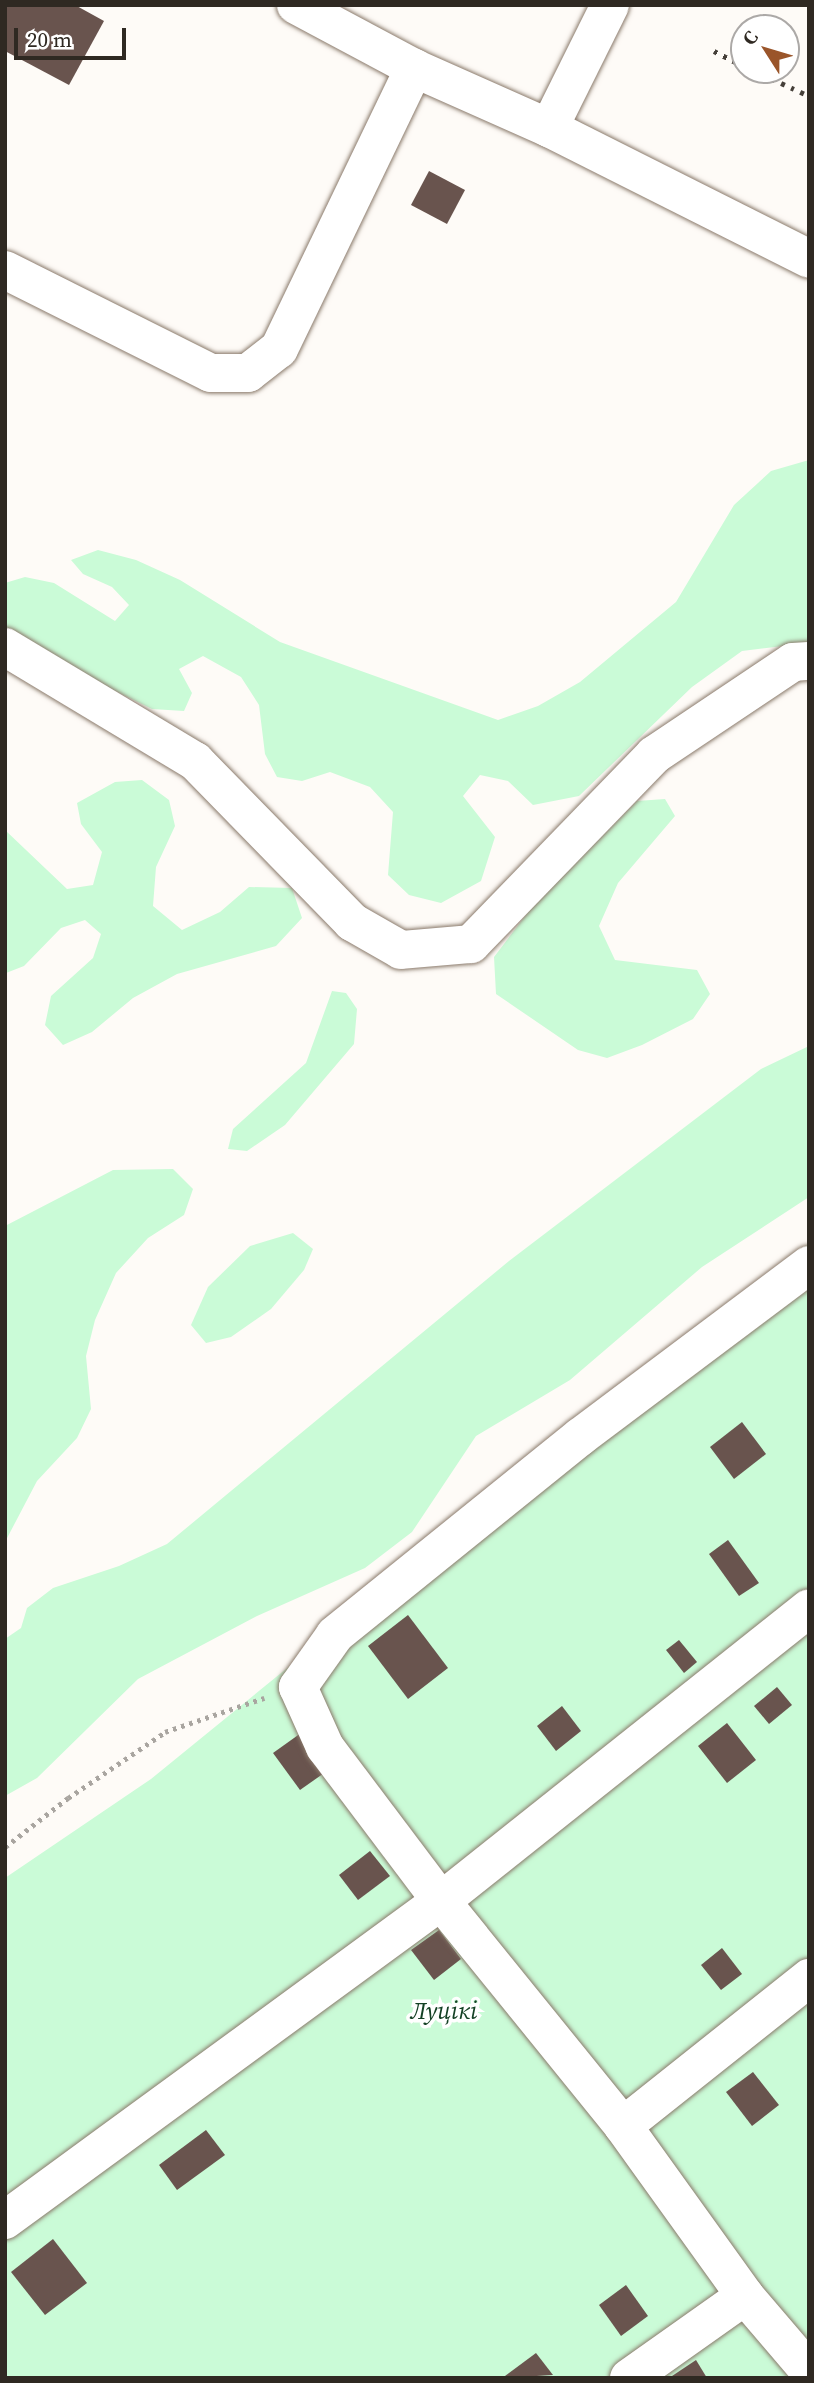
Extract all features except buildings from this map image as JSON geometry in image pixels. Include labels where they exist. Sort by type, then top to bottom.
[{"type":"lane","points":[[296,5],[414,68],[548,128],[809,259]]},
{"type":"lane","points":[[548,128],[610,5]]},
{"type":"lane","points":[[5,270],[211,373],[248,373],[279,349],[414,68]]},
{"type":"lane","points":[[5,647],[195,761],[352,922],[401,950],[471,944],[654,755],[793,662],[809,661]]},
{"type":"lane","points":[[809,1265],[580,1437],[335,1635],[298,1687],[326,1747],[441,1901],[622,2126],[745,2296],[809,2371]]},
{"type":"lane","points":[[5,2220],[441,1901],[809,1608]]},
{"type":"lane","points":[[622,2126],[809,1978]]},
{"type":"lane","points":[[629,2378],[745,2296]]},
{"type":"path","points":[[5,1847],[68,1797],[165,1732],[298,1687]]},
{"type":"green space","points":[[809,460],[809,643],[742,651],[692,687],[579,796],[533,805],[508,781],[480,775],[463,796],[495,837],[481,881],[441,903],[409,895],[388,875],[393,812],[370,787],[330,772],[302,781],[277,777],[265,754],[259,705],[241,677],[203,656],[179,669],[192,693],[184,711],[152,709],[56,662],[5,631],[5,583],[25,577],[54,583],[115,621],[129,605],[112,587],[83,574],[71,560],[98,550],[136,560],[180,580],[280,642],[498,720],[538,706],[580,682],[676,602],[734,505],[771,471]]},
{"type":"green space","points":[[142,780],[169,800],[175,826],[156,867],[153,906],[182,930],[220,912],[249,887],[292,888],[302,918],[276,946],[177,974],[133,998],[92,1032],[63,1045],[45,1025],[51,996],[93,958],[101,934],[85,920],[61,928],[24,966],[6,973],[5,830],[67,889],[93,885],[102,852],[81,824],[77,803],[115,782]]},
{"type":"green space","points":[[665,799],[675,816],[618,883],[599,926],[615,960],[697,970],[710,994],[693,1019],[642,1045],[607,1058],[578,1050],[496,994],[494,957],[529,911],[637,801]]},
{"type":"green space","points":[[332,991],[346,993],[357,1009],[354,1044],[285,1125],[247,1151],[228,1149],[233,1129],[306,1063]]},
{"type":"green space","points":[[809,1046],[809,1197],[702,1267],[570,1380],[476,1436],[412,1532],[365,1568],[257,1616],[138,1679],[37,1778],[5,1796],[5,1639],[21,1628],[27,1608],[53,1588],[119,1566],[167,1544],[509,1261],[761,1069]]},
{"type":"green space","points":[[173,1169],[193,1189],[184,1215],[148,1238],[116,1273],[95,1320],[86,1356],[91,1409],[77,1438],[37,1481],[5,1542],[5,1226],[113,1170]]},
{"type":"green space","points":[[293,1233],[313,1249],[304,1270],[271,1309],[231,1337],[206,1343],[191,1325],[208,1287],[250,1246]]},
{"type":"green space","name":"Луцікі","points":[[809,1243],[809,2378],[5,2378],[5,1878],[151,1779]]},
{"type":"railway","points":[[714,51],[730,59]]},
{"type":"railway","points":[[783,84],[809,96]]}]
